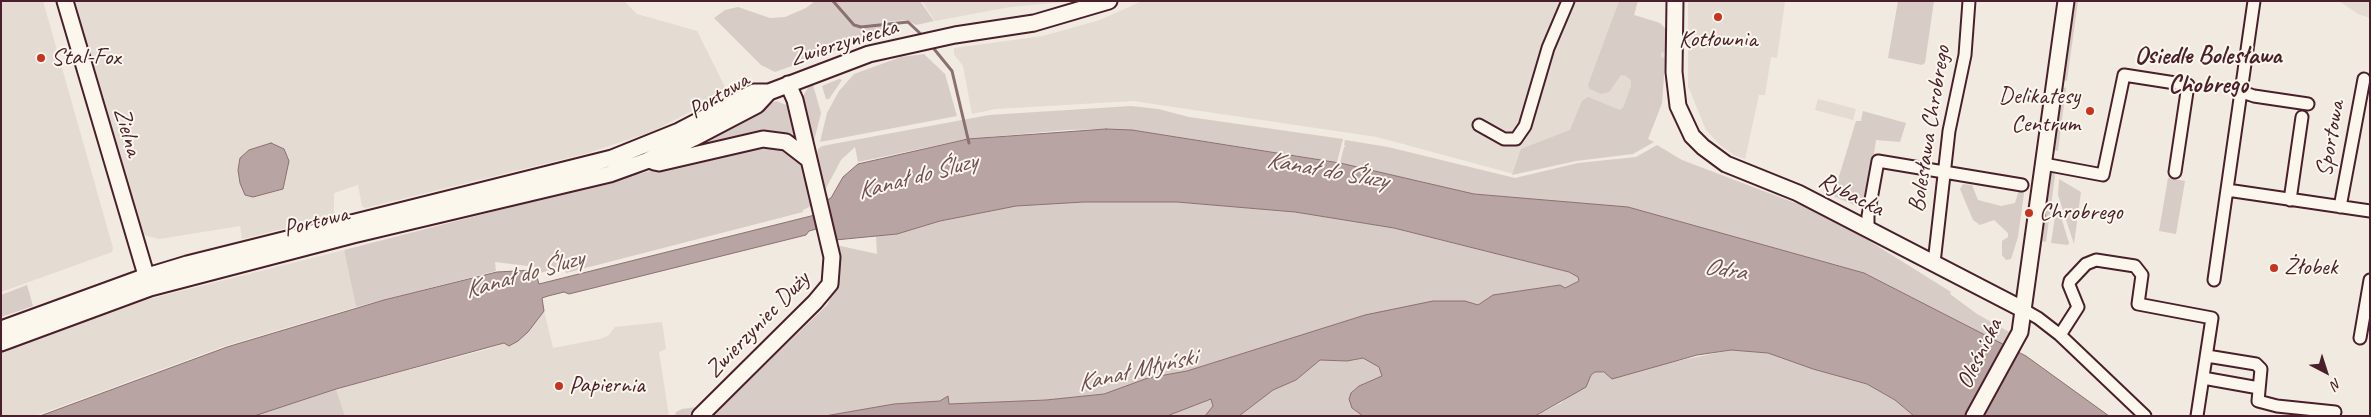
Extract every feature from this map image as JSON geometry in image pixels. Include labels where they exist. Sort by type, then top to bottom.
[{"type":"street","name":"Zielna","points":[[65,1],[148,282]]},
{"type":"street","name":"Zwierzyniecka","points":[[769,92],[869,54],[955,35],[1034,24],[1109,1]]},
{"type":"street","points":[[1478,125],[1504,139],[1516,139],[1524,126],[1548,48],[1568,1]]},
{"type":"street","name":"Rybacka","points":[[1675,1],[1674,72],[1676,92],[1683,120],[1692,136],[1726,164],[1798,193],[2038,318],[2060,335],[2145,416]]},
{"type":"street","name":"Bolesława Chrobrego","points":[[1934,263],[1946,172],[1965,55],[1969,1]]},
{"type":"street","points":[[2024,310],[2066,1]]},
{"type":"street","points":[[2214,280],[2254,1]]},
{"type":"street","points":[[2044,164],[2103,176],[2124,75],[2188,86],[2175,172]]},
{"type":"street","name":"Sportowa","points":[[2340,207],[2364,79]]},
{"type":"street","name":"Zwierzyniec Duży","points":[[700,416],[815,302],[830,284],[832,257],[795,100],[788,84]]},
{"type":"street","name":"Portowa","points":[[1,343],[52,317],[148,282],[535,179],[643,154],[679,132],[754,92],[769,92]]},
{"type":"street","points":[[2242,92],[2254,96],[2308,104]]},
{"type":"street","points":[[2290,200],[2302,117]]},
{"type":"street","points":[[643,154],[659,163],[763,139],[786,142],[808,159]]},
{"type":"street","points":[[1868,229],[1868,216],[1878,161],[2022,185]]},
{"type":"street","name":"Sportowa","points":[[2227,190],[2370,211]]},
{"type":"street","points":[[2060,335],[2078,307],[2067,278],[2072,277],[2093,260],[2132,264],[2142,275],[2138,304],[2212,318],[2198,416]]},
{"type":"street","points":[[2360,338],[2370,280]]},
{"type":"street","name":"Oleśnicka","points":[[1974,416],[2020,332],[2024,310]]},
{"type":"street","name":"Portowa","points":[[1,328],[52,317]]},
{"type":"street","points":[[2207,356],[2256,364],[2261,370],[2258,401],[2277,406],[2336,412]]},
{"type":"street","points":[[2203,378],[2260,388]]},
{"type":"shaded area","points":[[1,1],[43,1],[113,248],[112,252],[1,292]]},
{"type":"shaded area","points":[[72,1],[624,1],[637,14],[697,31],[728,93],[651,132],[588,153],[365,208],[362,206],[358,185],[334,193],[334,216],[242,239],[240,226],[159,239],[137,233]]},
{"type":"shaded area","points":[[815,1],[920,1],[934,21],[916,25],[906,20],[882,22],[888,35],[859,42],[775,72],[761,65],[714,18],[725,10],[738,7],[770,18],[785,17],[806,8]]},
{"type":"shaded area","points":[[922,1],[1073,1],[1010,7],[935,21]]},
{"type":"shaded area","points":[[1142,1],[1619,1],[1613,18],[1667,38],[1662,103],[1648,139],[1514,174],[1377,137],[1133,101],[995,109],[972,114],[963,66],[954,54],[954,48],[1043,36],[1100,20]]},
{"type":"shaded area","points":[[1619,1],[1638,1],[1634,15],[1660,23],[1666,29],[1665,53],[1661,52],[1661,57],[1665,58],[1662,103],[1648,139],[1654,142],[1633,154],[1576,161],[1512,175],[1521,149],[1570,130],[1582,101],[1588,97],[1620,110],[1623,108],[1631,86],[1631,80],[1626,76],[1621,75],[1609,92],[1601,94],[1590,89],[1588,85]]},
{"type":"shaded area","points":[[1688,1],[1785,1],[1777,58],[1771,57],[1765,95],[1759,95],[1745,159],[1734,155],[1721,146],[1706,130],[1688,86]]},
{"type":"shaded area","points":[[1898,1],[1934,1],[1925,63],[1922,65],[1888,58]]},
{"type":"shaded area","points":[[2074,1],[2078,1],[2067,81],[2063,80]]},
{"type":"shaded area","points":[[2339,1],[2370,1],[2370,18],[2358,14]]},
{"type":"shaded area","points":[[924,54],[945,74],[957,116],[820,142],[827,113],[839,91],[854,74],[901,57]]},
{"type":"shaded area","points":[[839,79],[842,80],[829,99],[826,99],[822,86]]},
{"type":"shaded area","points":[[813,85],[821,113],[813,145],[800,101],[809,86]]},
{"type":"shaded area","points":[[2062,87],[2066,88],[2058,151],[2054,150]]},
{"type":"shaded area","points":[[1818,99],[1856,109],[1853,120],[1815,110]]},
{"type":"shaded area","points":[[776,101],[789,106],[798,141],[669,158]]},
{"type":"shaded area","points":[[1131,106],[1158,109],[1189,117],[1343,139],[1337,162],[1133,130],[1107,129],[1067,130],[967,139],[858,162],[855,147],[841,160],[824,192],[816,160],[818,149],[822,146],[989,115]]},
{"type":"shaded area","points":[[1863,111],[1906,123],[1900,142],[1876,140],[1866,210],[1833,196],[1856,121],[1861,121]]},
{"type":"shaded area","points":[[1345,140],[1388,147],[1515,178],[1578,163],[1636,157],[1657,145],[1682,160],[1803,206],[1863,237],[1951,292],[1950,294],[1977,314],[2011,333],[2004,345],[1864,273],[1628,207],[1474,194],[1340,163],[1344,147],[1346,146],[1344,145]]},
{"type":"shaded area","points":[[773,142],[802,161],[813,205],[803,210],[803,212],[566,273],[564,267],[540,273],[536,267],[495,262],[496,271],[356,307],[344,250],[759,143]]},
{"type":"shaded area","points":[[2054,171],[2055,176],[2046,242],[2042,241],[2051,172]]},
{"type":"shaded area","points":[[2168,178],[2185,181],[2176,234],[2159,231]]},
{"type":"shaded area","points":[[2059,179],[2081,192],[2074,244],[2058,195]]},
{"type":"shaded area","points":[[1963,184],[1972,185],[1978,200],[2001,206],[2015,203],[2020,186],[2025,186],[2018,237],[2011,259],[2006,260],[2002,255],[2002,241],[2008,237],[2008,233],[1994,220],[1980,225],[1973,220],[1960,189]]},
{"type":"shaded area","points":[[1084,202],[1177,202],[1295,212],[1394,228],[1569,272],[1578,277],[1579,281],[1565,288],[1560,285],[1493,295],[1478,305],[1465,301],[1365,315],[1187,371],[1148,378],[1104,394],[1046,400],[949,404],[948,397],[940,401],[894,404],[825,416],[712,416],[827,305],[838,284],[840,262],[836,245],[877,254],[876,235],[897,234],[940,221],[1016,206]]},
{"type":"shaded area","points":[[2057,204],[2069,243],[2068,245],[2051,243]]},
{"type":"shaded area","points":[[344,250],[356,307],[225,346],[35,416],[1,416],[1,352],[149,299]]},
{"type":"shaded area","points":[[27,285],[33,306],[1,317],[1,295]]},
{"type":"shaded area","points":[[544,311],[553,348],[600,339],[608,336],[615,327],[662,322],[666,349],[659,352],[669,416],[345,416],[336,389],[489,349],[505,343]]},
{"type":"shaded area","points":[[1731,350],[1768,353],[1813,369],[1867,384],[1895,400],[1914,416],[1535,416],[1561,403],[1595,372],[1625,376],[1643,368]]},
{"type":"shaded area","points":[[1363,358],[1379,367],[1382,376],[1359,386],[1351,393],[1349,399],[1352,408],[1363,416],[1239,416],[1273,390],[1296,380],[1320,360],[1347,361]]},
{"type":"shaded area","points":[[336,389],[345,416],[254,416],[272,409]]},
{"type":"shaded area","points":[[1211,399],[1213,406],[1205,416],[1167,416]]},
{"type":"shaded area","points":[[696,407],[697,409],[692,416],[675,416],[676,412],[682,409]]},
{"type":"water","points":[[1106,129],[1132,130],[1340,163],[1474,194],[1628,207],[1864,273],[2026,356],[2109,416],[1914,416],[1895,400],[1867,384],[1813,369],[1768,353],[1731,350],[1697,355],[1612,379],[1604,372],[1595,372],[1591,375],[1586,387],[1535,416],[1363,416],[1352,408],[1349,399],[1351,393],[1359,386],[1382,376],[1379,367],[1363,358],[1347,361],[1320,360],[1296,380],[1273,390],[1239,416],[1205,416],[1213,406],[1211,399],[1167,416],[825,416],[894,404],[940,401],[948,396],[949,404],[1046,400],[1104,394],[1148,378],[1187,371],[1365,315],[1433,301],[1465,301],[1478,305],[1493,295],[1560,285],[1565,288],[1579,281],[1578,277],[1569,272],[1394,228],[1295,212],[1177,202],[1084,202],[1016,206],[940,221],[897,234],[835,240],[831,225],[809,231],[806,235],[569,294],[564,292],[548,296],[542,298],[544,311],[528,332],[509,346],[504,343],[336,389],[254,416],[40,416],[227,347],[384,300],[497,272],[535,270],[539,284],[811,216],[827,211],[825,201],[831,198],[843,177],[858,164],[968,139]]},
{"type":"water","points":[[271,143],[284,149],[289,161],[283,189],[253,197],[245,195],[240,183],[238,170],[240,158],[249,150]]},
{"type":"waterway","points":[[833,1],[854,25],[861,27],[908,22],[925,38]]},
{"type":"waterway","name":"Kanał do Śluzy","points":[[930,44],[952,71],[969,143]]},
{"type":"place","name":"Kotłownia","points":[[1718,17]]},
{"type":"place","name":"Stal-Fox","points":[[41,58]]},
{"type":"place","name":"Delikatesy Centrum","points":[[2090,111]]},
{"type":"place","name":"Chrobrego","points":[[2029,213]]},
{"type":"place","name":"Żłobek","points":[[2274,268]]},
{"type":"place","name":"Papiernia","points":[[559,386]]},
{"type":"district","name":"Osiedle Bolesława Chobrego","points":[[2208,70]]},
{"type":"water label","name":"Odra","points":[[1725,270]]},
{"type":"water label","name":"Kanał Młyński","points":[[1137,371]]}]
